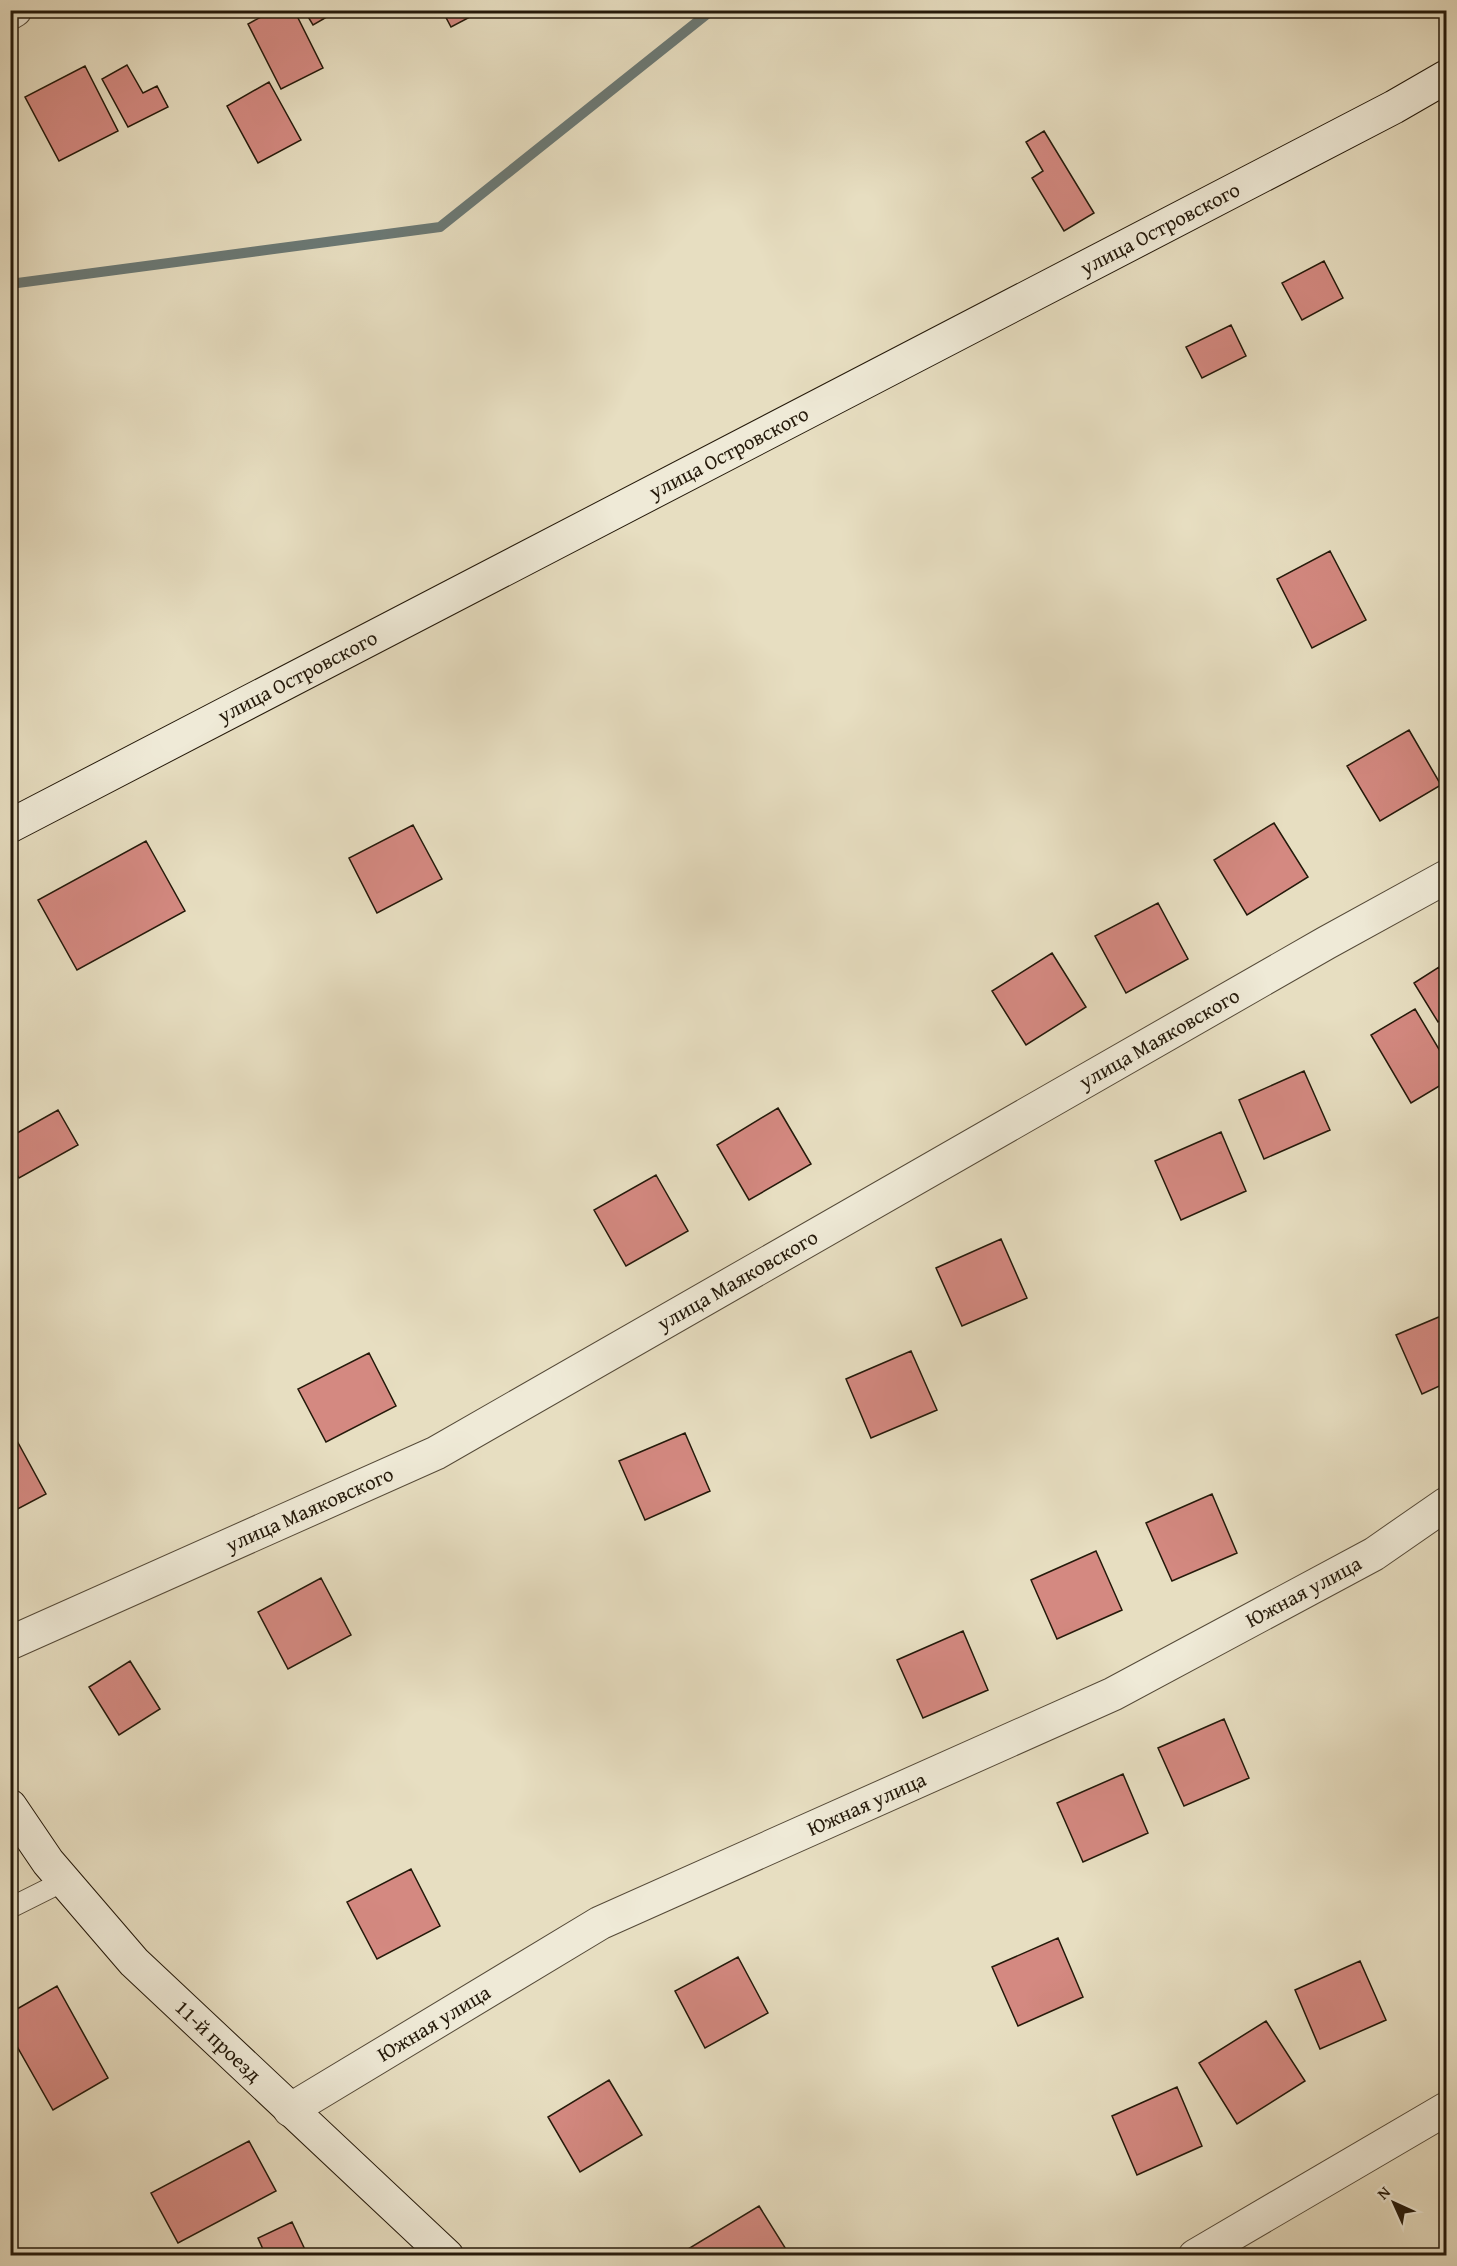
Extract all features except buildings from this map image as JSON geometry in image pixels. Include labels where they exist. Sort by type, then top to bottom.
[{"type":"street","points":[[10,13],[15,10]]},
{"type":"street","name":"улица Островского","points":[[10,826],[1394,107],[1446,77]]},
{"type":"street","name":"улица Маяковского","points":[[10,1643],[436,1453],[1326,943],[1446,877]]},
{"type":"street","name":"Южная улица","points":[[290,2110],[600,1923],[1113,1694],[1374,1554],[1446,1504]]},
{"type":"street","name":"11-й проезд","points":[[10,1806],[48,1862],[134,1962],[447,2256]]},
{"type":"street","points":[[1195,2256],[1446,2109]]},
{"type":"lane","points":[[10,1908],[64,1881]]},
{"type":"waterway","points":[[10,284],[440,227],[712,10]]}]
